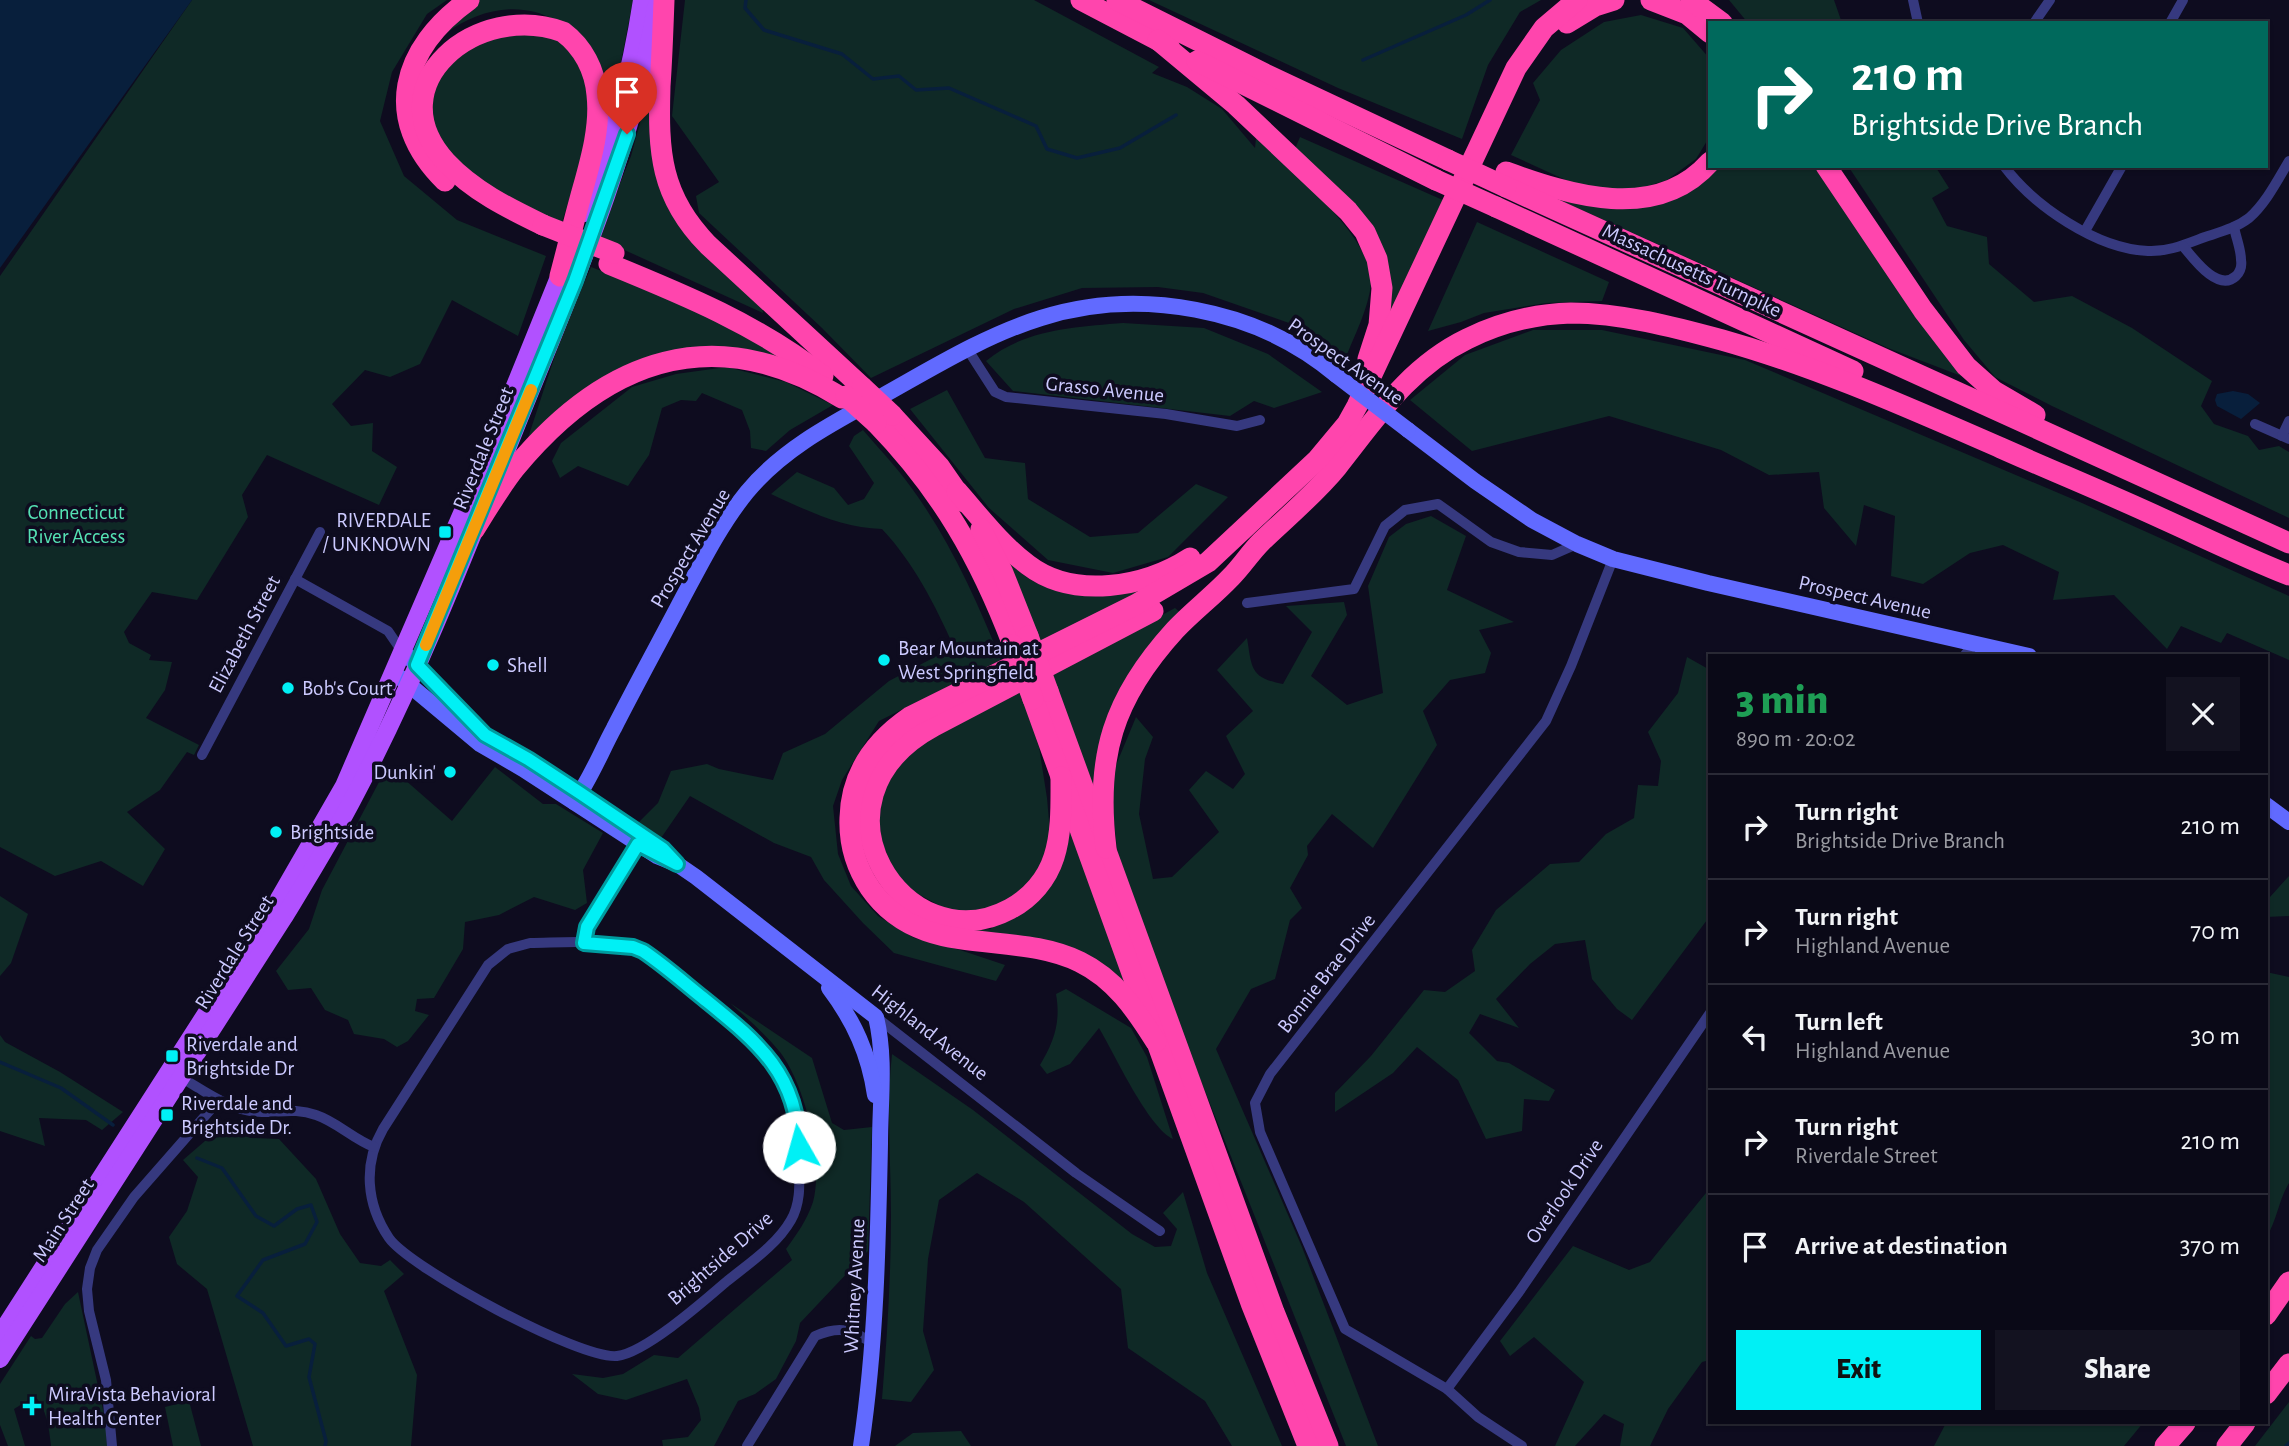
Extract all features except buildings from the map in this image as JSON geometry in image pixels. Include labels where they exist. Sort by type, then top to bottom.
[{"type":"highway","points":[[469,0],[440,25],[415,59],[409,78],[407,97],[413,136],[433,169],[464,197],[496,216],[541,230],[764,319],[839,367]]},
{"type":"highway","points":[[664,0],[659,136],[664,172],[675,202],[694,232],[839,367],[850,394]]},
{"type":"highway","name":"Massachusetts Turnpike","points":[[1081,0],[1242,85],[1436,180],[2289,569]]},
{"type":"highway","name":"Massachusetts Turnpike","points":[[1117,0],[1219,51],[1506,179],[2289,543]]},
{"type":"highway","points":[[1106,848],[1103,775],[1110,740],[1122,706],[1158,651],[1189,616],[1233,575],[1247,556],[1335,469],[1392,335],[1516,68],[1544,28],[1577,0]]},
{"type":"highway","points":[[1353,430],[1381,395],[1390,368],[1505,114],[1533,60],[1568,22],[1595,6],[1614,0]]},
{"type":"highway","points":[[1651,0],[1670,5],[1687,14],[1708,31]]},
{"type":"highway","points":[[1691,0],[1719,21]]},
{"type":"highway","points":[[541,230],[483,193],[456,172],[434,145],[424,120],[422,94],[432,61],[451,37],[468,25],[485,18],[519,14],[554,26],[581,50],[595,80],[598,112],[594,139],[560,276]]},
{"type":"highway","points":[[1158,40],[1236,105],[1336,199],[1359,223],[1370,241],[1381,276],[1381,311],[1353,430]]},
{"type":"highway","points":[[1506,179],[1580,195],[1629,199],[1670,191],[1689,181],[1708,164]]},
{"type":"highway","points":[[1827,168],[1923,310],[1960,358],[1981,380],[2016,404],[2146,478]]},
{"type":"highway","points":[[611,259],[741,322],[788,351],[922,446],[957,491],[1027,565],[1050,578],[1069,583],[1101,585],[1139,580],[1174,568],[1197,553],[1229,543]]},
{"type":"highway","points":[[1156,1042],[1136,1010],[1120,992],[1102,975],[1081,962],[1046,951],[937,935],[913,925],[890,910],[866,881],[855,857],[850,828],[851,801],[864,764],[878,744],[910,717],[1169,587],[1208,562],[1415,373],[1467,338],[1530,318],[1573,313],[1598,315],[1707,336],[1824,374],[1937,420],[2289,575]]},
{"type":"highway","points":[[474,530],[513,471],[543,438],[591,397],[645,368],[703,355],[740,357],[788,370],[850,394]]},
{"type":"highway","points":[[878,417],[956,523],[1020,640]]},
{"type":"highway","points":[[957,491],[998,562],[1020,640],[1040,695],[1106,848],[1279,1325],[1328,1446]]},
{"type":"highway","points":[[1061,777],[1060,826],[1054,859],[1034,891],[1008,910],[978,919],[956,919],[937,915],[918,906],[902,893],[878,862],[869,830],[872,797],[884,769],[906,743],[1141,618],[1247,556]]},
{"type":"highway","points":[[1040,695],[1061,777],[1251,1303],[1308,1446]]},
{"type":"highway","points":[[2268,1312],[2289,1282]]},
{"type":"highway","points":[[2268,1392],[2289,1364]]},
{"type":"highway","points":[[2165,1446],[2184,1424]]},
{"type":"highway","points":[[2227,1446],[2244,1424]]},
{"type":"main road","name":"Riverdale Street","points":[[157,1103],[316,837],[353,767],[401,650],[485,460],[592,194],[613,130],[633,52],[642,0]]},
{"type":"main road","name":"Riverdale Street","points":[[157,1103],[181,1077],[324,852],[357,793],[417,665],[575,281],[614,174],[639,93],[657,0]]},
{"type":"main road","name":"Main Street","points":[[0,1335],[157,1103]]},
{"type":"main road","name":"Main Street","points":[[0,1359],[157,1103]]},
{"type":"street","points":[[1913,0],[1918,21]]},
{"type":"street","points":[[2035,21],[2050,0]]},
{"type":"street","points":[[2171,21],[2183,0]]},
{"type":"street","points":[[2006,168],[2035,201],[2059,218],[2106,240],[2137,250],[2156,251],[2183,246],[2246,220],[2262,204],[2289,161]]},
{"type":"street","points":[[2085,230],[2121,168]]},
{"type":"street","points":[[2183,246],[2213,276],[2230,279],[2238,273],[2241,265],[2234,227]]},
{"type":"street","name":"Prospect Avenue","points":[[577,797],[718,534],[748,491],[780,459],[799,444],[918,375],[1013,328],[1069,310],[1127,304],[1167,305],[1209,312],[1252,325],[1294,346],[1336,374],[1513,508],[1577,544],[1613,559],[1969,650],[2009,654]]},
{"type":"street","name":"Grasso Avenue","points":[[968,350],[992,389],[1002,396],[1166,414],[1237,426],[1260,420]]},
{"type":"street","points":[[2255,424],[2286,437],[2289,421]]},
{"type":"street","points":[[1247,603],[1354,589],[1385,526],[1405,510],[1438,504],[1491,542],[1519,552],[1552,555],[1577,544]]},
{"type":"street","name":"Elizabeth Street","points":[[202,755],[320,532]]},
{"type":"street","name":"Bonnie Brae Drive","points":[[1522,1446],[1478,1417],[1447,1389],[1353,1335],[1342,1325],[1260,1132],[1255,1103],[1270,1074],[1546,721],[1613,559]]},
{"type":"street","points":[[295,579],[388,631],[401,650]]},
{"type":"street","name":"Highland Avenue","points":[[401,650],[485,735],[528,759],[638,844],[677,864],[740,909],[876,1017]]},
{"type":"street","name":"Highland Avenue","points":[[392,673],[409,682],[470,737],[663,849],[677,864]]},
{"type":"street","points":[[2268,806],[2289,822]]},
{"type":"street","points":[[584,943],[587,927],[638,844]]},
{"type":"street","name":"Brightside Drive","points":[[584,943],[633,947],[649,955],[753,1039],[779,1073],[791,1101],[799,1131],[797,1207],[790,1223],[768,1247],[703,1302],[639,1347],[617,1356],[570,1346],[491,1306],[403,1253],[378,1219],[372,1199],[369,1167],[374,1147],[494,958],[508,948],[522,944],[584,943]]},
{"type":"street","name":"Whitney Avenue","points":[[816,971],[848,1013],[861,1038],[873,1082],[880,1128]]},
{"type":"street","name":"Overlook Drive","points":[[1447,1389],[1512,1301],[1708,1016]]},
{"type":"street","name":"Whitney Avenue","points":[[861,1446],[878,1276],[880,1128],[886,1032],[876,1017]]},
{"type":"street","points":[[861,1038],[886,1032]]},
{"type":"street","name":"Highland Avenue","points":[[886,1032],[1160,1231]]},
{"type":"street","points":[[181,1077],[219,1100],[255,1112],[295,1110],[316,1114],[374,1147]]},
{"type":"street","points":[[112,1446],[106,1380],[89,1311],[87,1289],[90,1268],[97,1250],[134,1197],[219,1100]]},
{"type":"street","points":[[747,1446],[816,1336],[830,1330],[851,1330],[873,1343]]},
{"type":"green space","name":"Connecticut River Access","points":[[192,0],[447,0],[427,14],[392,72],[380,121],[404,176],[457,220],[546,256],[518,336],[452,300],[420,364],[390,377],[365,370],[332,404],[351,426],[373,423],[372,451],[397,467],[379,505],[267,455],[242,495],[248,517],[197,600],[152,592],[124,632],[129,643],[151,655],[149,660],[172,662],[165,690],[146,718],[199,745],[194,755],[187,752],[160,790],[127,812],[165,849],[143,886],[101,861],[55,876],[0,847],[0,276]]},
{"type":"green space","points":[[480,0],[633,0],[618,78],[607,118],[577,42],[565,25],[527,10],[498,10],[470,19],[445,34]]},
{"type":"green space","points":[[685,0],[1034,0],[1159,67],[1152,73],[1187,87],[1222,109],[1255,148],[1256,138],[1288,166],[1327,204],[1359,245],[1368,265],[1370,293],[1345,360],[1289,323],[1203,293],[1158,287],[1082,288],[1014,309],[871,378],[822,328],[699,213],[696,196],[719,182],[672,116]]},
{"type":"green space","points":[[1149,0],[1541,0],[1520,12],[1488,65],[1462,139],[1338,88]]},
{"type":"green space","points":[[1729,0],[1834,0],[1841,21],[1746,21]]},
{"type":"green space","points":[[1641,15],[1683,28],[1708,57],[1708,139],[1696,159],[1667,180],[1625,193],[1592,192],[1511,155],[1540,100],[1533,83],[1561,50],[1604,22]]},
{"type":"green space","points":[[518,21],[567,45],[582,66],[591,104],[587,143],[562,222],[477,185],[434,133],[428,102],[436,70]]},
{"type":"green space","points":[[655,67],[654,165],[762,307],[763,313],[598,238],[631,156]]},
{"type":"green space","points":[[1300,137],[1445,201],[1394,314],[1388,313],[1384,252],[1295,149]]},
{"type":"green space","points":[[1709,168],[1819,168],[1964,377],[1888,348],[1544,193],[1592,204]]},
{"type":"green space","points":[[1849,168],[1936,168],[1949,188],[1932,198],[1947,226],[1987,237],[1989,264],[2034,302],[2072,296],[2132,328],[2212,381],[2201,406],[2214,424],[2248,436],[2259,450],[2279,446],[2289,452],[2289,518],[1995,377],[1964,340]]},
{"type":"green space","points":[[1477,222],[1609,282],[1602,301],[1546,303],[1484,313],[1428,331]]},
{"type":"green space","points":[[591,267],[708,315],[794,363],[670,354],[527,441],[561,337]]},
{"type":"green space","points":[[1123,323],[1204,328],[1268,354],[1322,392],[1274,408],[1254,401],[1230,416],[1013,391],[986,361],[1001,350],[1034,336],[1069,328]]},
{"type":"green space","points":[[1533,330],[1602,330],[1745,360],[2082,503],[2289,596],[2289,660],[2227,633],[2221,643],[2181,626],[2167,649],[2114,595],[2053,600],[2059,572],[2003,545],[1970,553],[1923,584],[1891,576],[1895,516],[1864,505],[1856,546],[1824,508],[1819,472],[1769,475],[1721,450],[1609,416],[1472,451],[1410,400],[1465,355]]},
{"type":"green space","points":[[727,367],[786,382],[833,405],[790,430],[766,451],[751,448],[750,431],[742,410],[702,393],[696,401],[681,400],[662,408],[649,455],[628,486],[578,466],[560,478],[552,461],[561,443],[632,387],[676,374]]},
{"type":"green space","points":[[947,390],[985,458],[1025,463],[1028,499],[1090,537],[1138,533],[1196,484],[1228,497],[1168,557],[1113,573],[1048,560],[989,508],[910,409]]},
{"type":"green space","points":[[863,430],[912,488],[931,516],[974,597],[1001,660],[879,721],[842,780],[833,806],[838,854],[851,886],[878,916],[914,938],[1005,965],[996,981],[894,953],[824,880],[811,857],[774,843],[690,796],[661,838],[636,825],[658,803],[671,771],[707,764],[773,780],[783,753],[825,734],[889,681],[954,647],[923,585],[882,529],[839,522],[771,494],[797,472],[834,488],[848,505],[864,499],[874,483],[849,446],[854,436]]},
{"type":"green space","points":[[1431,516],[1466,536],[1447,590],[1514,622],[1479,630],[1491,653],[1485,673],[1450,680],[1423,711],[1437,745],[1373,848],[1332,814],[1307,846],[1308,855],[1290,888],[1302,908],[1290,920],[1275,979],[1251,989],[1216,1049],[1302,1247],[1378,1446],[1346,1446],[1170,1003],[1119,864],[1109,782],[1136,717],[1153,737],[1145,759],[1139,814],[1153,879],[1172,877],[1219,832],[1189,790],[1206,771],[1233,789],[1245,774],[1226,736],[1253,711],[1217,670],[1247,638],[1254,670],[1272,682],[1283,684],[1312,632],[1286,606],[1344,602],[1347,615],[1311,676],[1347,705],[1383,693],[1368,586],[1389,537],[1406,524]]},
{"type":"green space","points":[[1002,552],[1025,576],[1054,590],[1102,594],[1151,588],[1042,647]]},
{"type":"green space","points":[[1175,608],[1183,615],[1160,640],[1092,787],[1052,677],[1056,672]]},
{"type":"green space","points":[[1687,657],[1708,669],[1708,919],[1632,1020],[1617,1009],[1592,979],[1585,940],[1555,944],[1530,964],[1496,999],[1519,1028],[1480,1014],[1469,1033],[1497,1061],[1509,1063],[1555,1090],[1549,1101],[1524,1099],[1522,1131],[1486,1139],[1458,1080],[1417,1047],[1393,1073],[1335,1112],[1335,1093],[1371,1056],[1424,990],[1445,992],[1475,971],[1472,950],[1496,910],[1550,864],[1579,862],[1606,834],[1634,818],[1638,785],[1658,786],[1661,761],[1648,732],[1678,693]]},
{"type":"green space","points":[[1020,691],[1039,747],[1047,798],[1050,832],[1043,864],[1028,886],[1009,903],[982,912],[953,913],[900,884],[877,831],[878,802],[888,776],[911,750]]},
{"type":"green space","points":[[388,765],[452,821],[495,767],[543,804],[556,804],[603,833],[583,870],[587,903],[575,910],[534,897],[499,915],[465,922],[463,949],[434,998],[417,999],[415,1011],[429,1015],[408,1041],[397,1047],[384,1039],[354,1034],[348,1020],[325,1010],[311,988],[288,990],[276,971],[309,929],[322,890]]},
{"type":"green space","points":[[1073,833],[1132,991],[1110,974],[970,930],[991,929],[993,925],[1015,915],[1067,835]]},
{"type":"green space","points":[[2289,876],[2289,916],[2268,917],[2270,897]]},
{"type":"green space","points":[[0,896],[28,914],[11,963],[0,976]]},
{"type":"green space","points":[[2268,972],[2289,977],[2289,1183],[2268,1234]]},
{"type":"green space","points":[[1066,989],[1131,1028],[1147,1057],[1173,1139],[1163,1132],[1143,1106],[1099,1028],[1070,1064],[1047,1074],[1040,1065],[1055,1031],[1058,1014],[1056,994]]},
{"type":"green space","points":[[730,1003],[812,1058],[832,1123],[844,1130],[872,1127],[868,1251],[800,1323],[796,1341],[776,1379],[755,1394],[738,1401],[714,1446],[663,1446],[662,1440],[688,1437],[701,1420],[687,1379],[626,1400],[598,1394],[572,1374],[603,1378],[623,1374],[654,1355],[678,1358],[792,1260],[786,1249],[808,1215],[816,1185],[810,1124],[789,1066],[780,1052]]},
{"type":"green space","points":[[0,1035],[5,1042],[60,1072],[123,1112],[102,1130],[86,1120],[39,1118],[45,1146],[0,1131]]},
{"type":"green space","points":[[892,1054],[973,1110],[1132,1234],[1155,1247],[1171,1246],[1177,1229],[1163,1213],[1183,1192],[1207,1273],[1282,1446],[1232,1446],[1205,1401],[1128,1348],[1121,1289],[1024,1202],[977,1173],[939,1200],[928,1259],[923,1331],[934,1370],[911,1402],[882,1399],[890,1262],[889,1114]]},
{"type":"green space","points":[[220,1128],[251,1138],[279,1139],[316,1179],[340,1234],[360,1263],[381,1266],[390,1260],[404,1274],[384,1291],[417,1375],[411,1446],[253,1446],[207,1289],[177,1264],[169,1237],[187,1211],[198,1177],[183,1160]]},
{"type":"green space","points":[[1708,1190],[1708,1360],[1702,1362],[1668,1409],[1650,1446],[1620,1446],[1624,1424],[1604,1414],[1575,1446],[1555,1446],[1584,1382],[1534,1337],[1510,1356],[1500,1341],[1573,1246],[1629,1270],[1650,1262]]},
{"type":"green space","points":[[78,1292],[106,1424],[107,1446],[51,1446],[45,1413],[35,1396],[14,1409],[25,1446],[8,1446],[0,1425],[0,1384],[31,1336],[35,1339],[42,1338],[65,1304]]},
{"type":"green space","points":[[189,1401],[201,1446],[173,1446],[165,1407]]},
{"type":"green space","points":[[2289,1402],[2289,1446],[2255,1446]]},
{"type":"green space","points":[[1945,1424],[2142,1424],[2124,1446],[1934,1446]]},
{"type":"green space","points":[[961,1431],[971,1446],[895,1446],[913,1433]]},
{"type":"water","points":[[0,0],[192,0],[0,268]]},
{"type":"water","points":[[2233,391],[2248,394],[2260,403],[2241,419],[2217,406],[2215,400],[2217,394]]},
{"type":"waterway","points":[[746,0],[745,8],[764,30],[842,54],[873,79],[899,76],[916,90],[949,88],[1036,126],[1047,149],[1077,158],[1120,148],[1176,115]]},
{"type":"waterway","points":[[1363,60],[1466,15],[1490,0]]},
{"type":"waterway","points":[[0,1062],[61,1088],[113,1125]]},
{"type":"waterway","points":[[197,1158],[222,1168],[256,1216],[274,1226],[297,1209],[311,1205],[317,1222],[305,1244],[263,1260],[237,1296],[263,1313],[286,1346],[309,1339],[315,1344],[309,1377],[326,1441],[325,1446]]},
{"type":"waterway","points":[[2286,1446],[2289,1443]]},
{"type":"slow traffic","points":[[426,645],[531,390]]},
{"type":"place","name":"RIVERDALE / UNKNOWN","points":[[445,532]]},
{"type":"place","name":"Bear Mountain at West Springfield","points":[[884,660]]},
{"type":"place","name":"Shell","points":[[493,665]]},
{"type":"place","name":"Bob's Court","points":[[288,688]]},
{"type":"place","name":"Dunkin'","points":[[450,772]]},
{"type":"place","name":"Brightside","points":[[276,832]]},
{"type":"place","name":"Riverdale and Brightside Dr","points":[[172,1056]]},
{"type":"place","name":"Riverdale and Brightside Dr.","points":[[167,1115]]},
{"type":"place","name":"MiraVista Behavioral Health Center","points":[[32,1406]]},
{"type":"route","points":[[627,134],[575,281],[417,665],[485,735],[580,793],[663,849],[677,864],[638,844],[587,927],[584,943],[638,948],[753,1039],[784,1081],[799,1131],[799,1147]]}]
